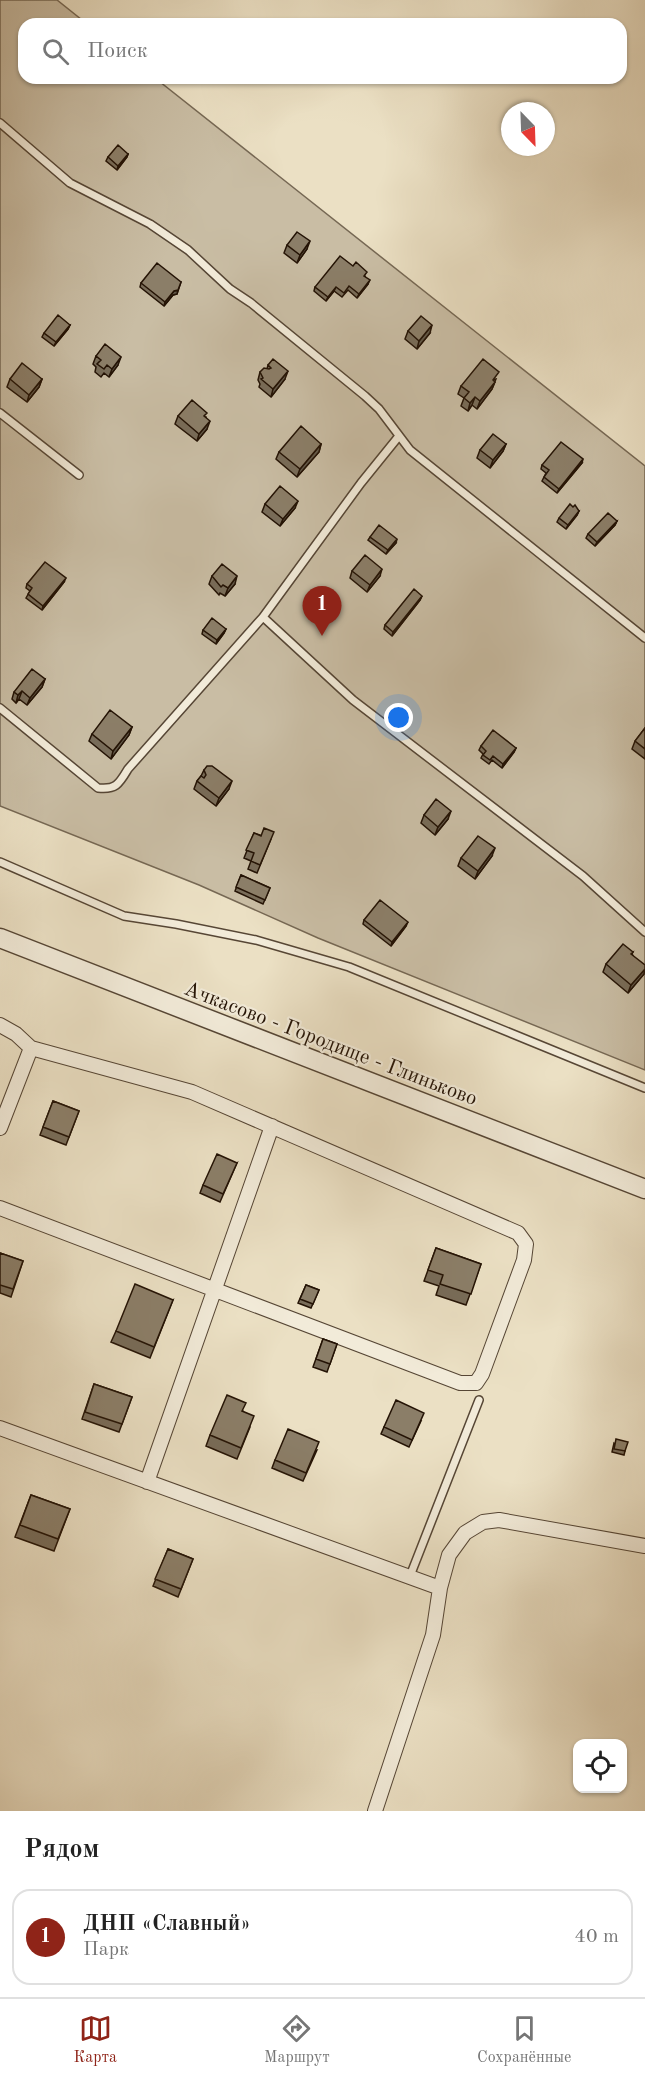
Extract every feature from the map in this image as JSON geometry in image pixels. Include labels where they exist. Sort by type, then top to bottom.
[{"type":"street","name":"Ачкасово - Городище - Глиньково","points":[[0,938],[645,1189]]},
{"type":"street","points":[[0,1025],[16,1034],[31,1048],[192,1092],[518,1233],[526,1244],[524,1260],[483,1374],[476,1383],[460,1383],[0,1208]]},
{"type":"street","points":[[0,1128],[31,1048]]},
{"type":"street","points":[[147,1482],[272,1126]]},
{"type":"street","points":[[0,1428],[440,1588]]},
{"type":"street","points":[[375,1811],[433,1635],[440,1588],[449,1555],[465,1533],[483,1522],[500,1520],[645,1546]]},
{"type":"lane","points":[[0,123],[70,183],[150,224],[188,250],[230,289],[252,303],[365,396],[379,409],[410,450],[645,638]]},
{"type":"lane","points":[[0,413],[79,475]]},
{"type":"lane","points":[[0,708],[98,788],[110,789],[120,783],[128,769],[262,617],[361,483],[399,436]]},
{"type":"lane","points":[[262,617],[353,700],[583,876],[645,932]]},
{"type":"lane","points":[[0,862],[124,916],[256,940],[350,967],[645,1088]]},
{"type":"lane","points":[[410,1576],[479,1400]]},
{"type":"shaded area","points":[[0,0],[57,0],[80,18],[18,18],[18,84],[163,84],[645,466],[645,1070],[318,938],[199,885],[0,806]]},
{"type":"building","points":[[118,145],[128,154],[118,166],[108,157]]},
{"type":"building","points":[[297,232],[310,241],[300,255],[287,245]]},
{"type":"building","points":[[340,256],[353,266],[356,262],[367,272],[364,276],[370,280],[359,294],[349,286],[344,293],[336,287],[328,297],[315,287]]},
{"type":"building","points":[[157,263],[181,282],[178,290],[174,291],[165,302],[141,283]]},
{"type":"building","points":[[58,315],[70,325],[56,342],[44,333]]},
{"type":"building","points":[[421,316],[432,325],[419,341],[408,331]]},
{"type":"building","points":[[105,344],[121,357],[112,369],[107,365],[104,369],[97,364],[101,360],[96,356]]},
{"type":"building","points":[[273,359],[288,371],[273,389],[261,379],[263,378],[260,372],[264,368],[271,368],[268,365]]},
{"type":"building","points":[[483,359],[499,372],[493,380],[495,382],[480,401],[475,397],[470,403],[464,398],[469,392],[461,386]]},
{"type":"building","points":[[22,363],[42,379],[29,395],[10,379]]},
{"type":"building","points":[[192,400],[207,413],[204,416],[210,421],[199,434],[178,416]]},
{"type":"building","points":[[301,426],[321,444],[300,469],[279,452]]},
{"type":"building","points":[[493,434],[506,444],[493,460],[480,450]]},
{"type":"building","points":[[561,442],[583,459],[559,489],[544,477],[549,470],[542,465]]},
{"type":"building","points":[[280,486],[298,501],[283,519],[265,504]]},
{"type":"building","points":[[570,504],[573,507],[575,505],[579,511],[568,525],[559,518]]},
{"type":"building","points":[[608,513],[617,521],[597,542],[588,534]]},
{"type":"building","points":[[379,525],[397,539],[388,550],[370,537]]},
{"type":"building","points":[[365,555],[382,569],[370,585],[352,571]]},
{"type":"building","points":[[45,562],[66,578],[43,606],[28,594],[32,588],[27,584]]},
{"type":"building","points":[[222,564],[237,576],[228,588],[223,585],[221,587],[212,576]]},
{"type":"building","points":[[414,589],[422,596],[393,632],[385,625]]},
{"type":"building","points":[[212,618],[226,629],[217,640],[203,630]]},
{"type":"building","points":[[32,669],[45,679],[30,698],[22,691],[18,695],[14,692]]},
{"type":"building","points":[[110,710],[132,727],[113,751],[92,734]]},
{"type":"building","points":[[645,728],[645,749],[635,741]]},
{"type":"building","points":[[493,730],[516,748],[503,764],[493,756],[490,760],[483,755],[486,751],[481,746]]},
{"type":"building","points":[[207,766],[212,766],[232,781],[219,798],[197,781],[201,776],[204,778],[206,775],[204,770]]},
{"type":"building","points":[[436,799],[451,811],[438,827],[424,815]]},
{"type":"building","points":[[264,828],[274,832],[260,865],[251,861],[254,853],[246,850],[254,833],[261,836]]},
{"type":"building","points":[[478,836],[495,848],[478,871],[461,858]]},
{"type":"building","points":[[241,875],[270,888],[265,900],[236,887]]},
{"type":"building","points":[[380,900],[408,922],[392,942],[364,920]]},
{"type":"building","points":[[623,944],[645,965],[645,969],[631,985],[606,964]]},
{"type":"building","points":[[53,1101],[79,1111],[69,1137],[43,1127]]},
{"type":"building","points":[[217,1154],[237,1163],[223,1194],[203,1185]]},
{"type":"building","points":[[436,1248],[481,1264],[471,1294],[440,1284],[443,1275],[428,1270]]},
{"type":"building","points":[[0,1253],[23,1261],[13,1289],[0,1285]]},
{"type":"building","points":[[135,1284],[173,1300],[154,1347],[116,1331]]},
{"type":"building","points":[[306,1285],[319,1290],[313,1304],[300,1299]]},
{"type":"building","points":[[323,1339],[337,1344],[330,1364],[316,1359]]},
{"type":"building","points":[[94,1384],[132,1397],[122,1424],[85,1412]]},
{"type":"building","points":[[227,1395],[246,1403],[242,1411],[254,1416],[241,1448],[210,1435]]},
{"type":"building","points":[[396,1400],[424,1413],[412,1440],[384,1427]]},
{"type":"building","points":[[288,1429],[319,1442],[306,1473],[275,1460]]},
{"type":"building","points":[[616,1439],[628,1442],[625,1451],[614,1449]]},
{"type":"building","points":[[31,1495],[70,1509],[58,1539],[20,1525]]},
{"type":"building","points":[[168,1549],[193,1559],[181,1589],[155,1579]]},
{"type":"place","name":"ДНП «Славный»","points":[[322,636]]}]
